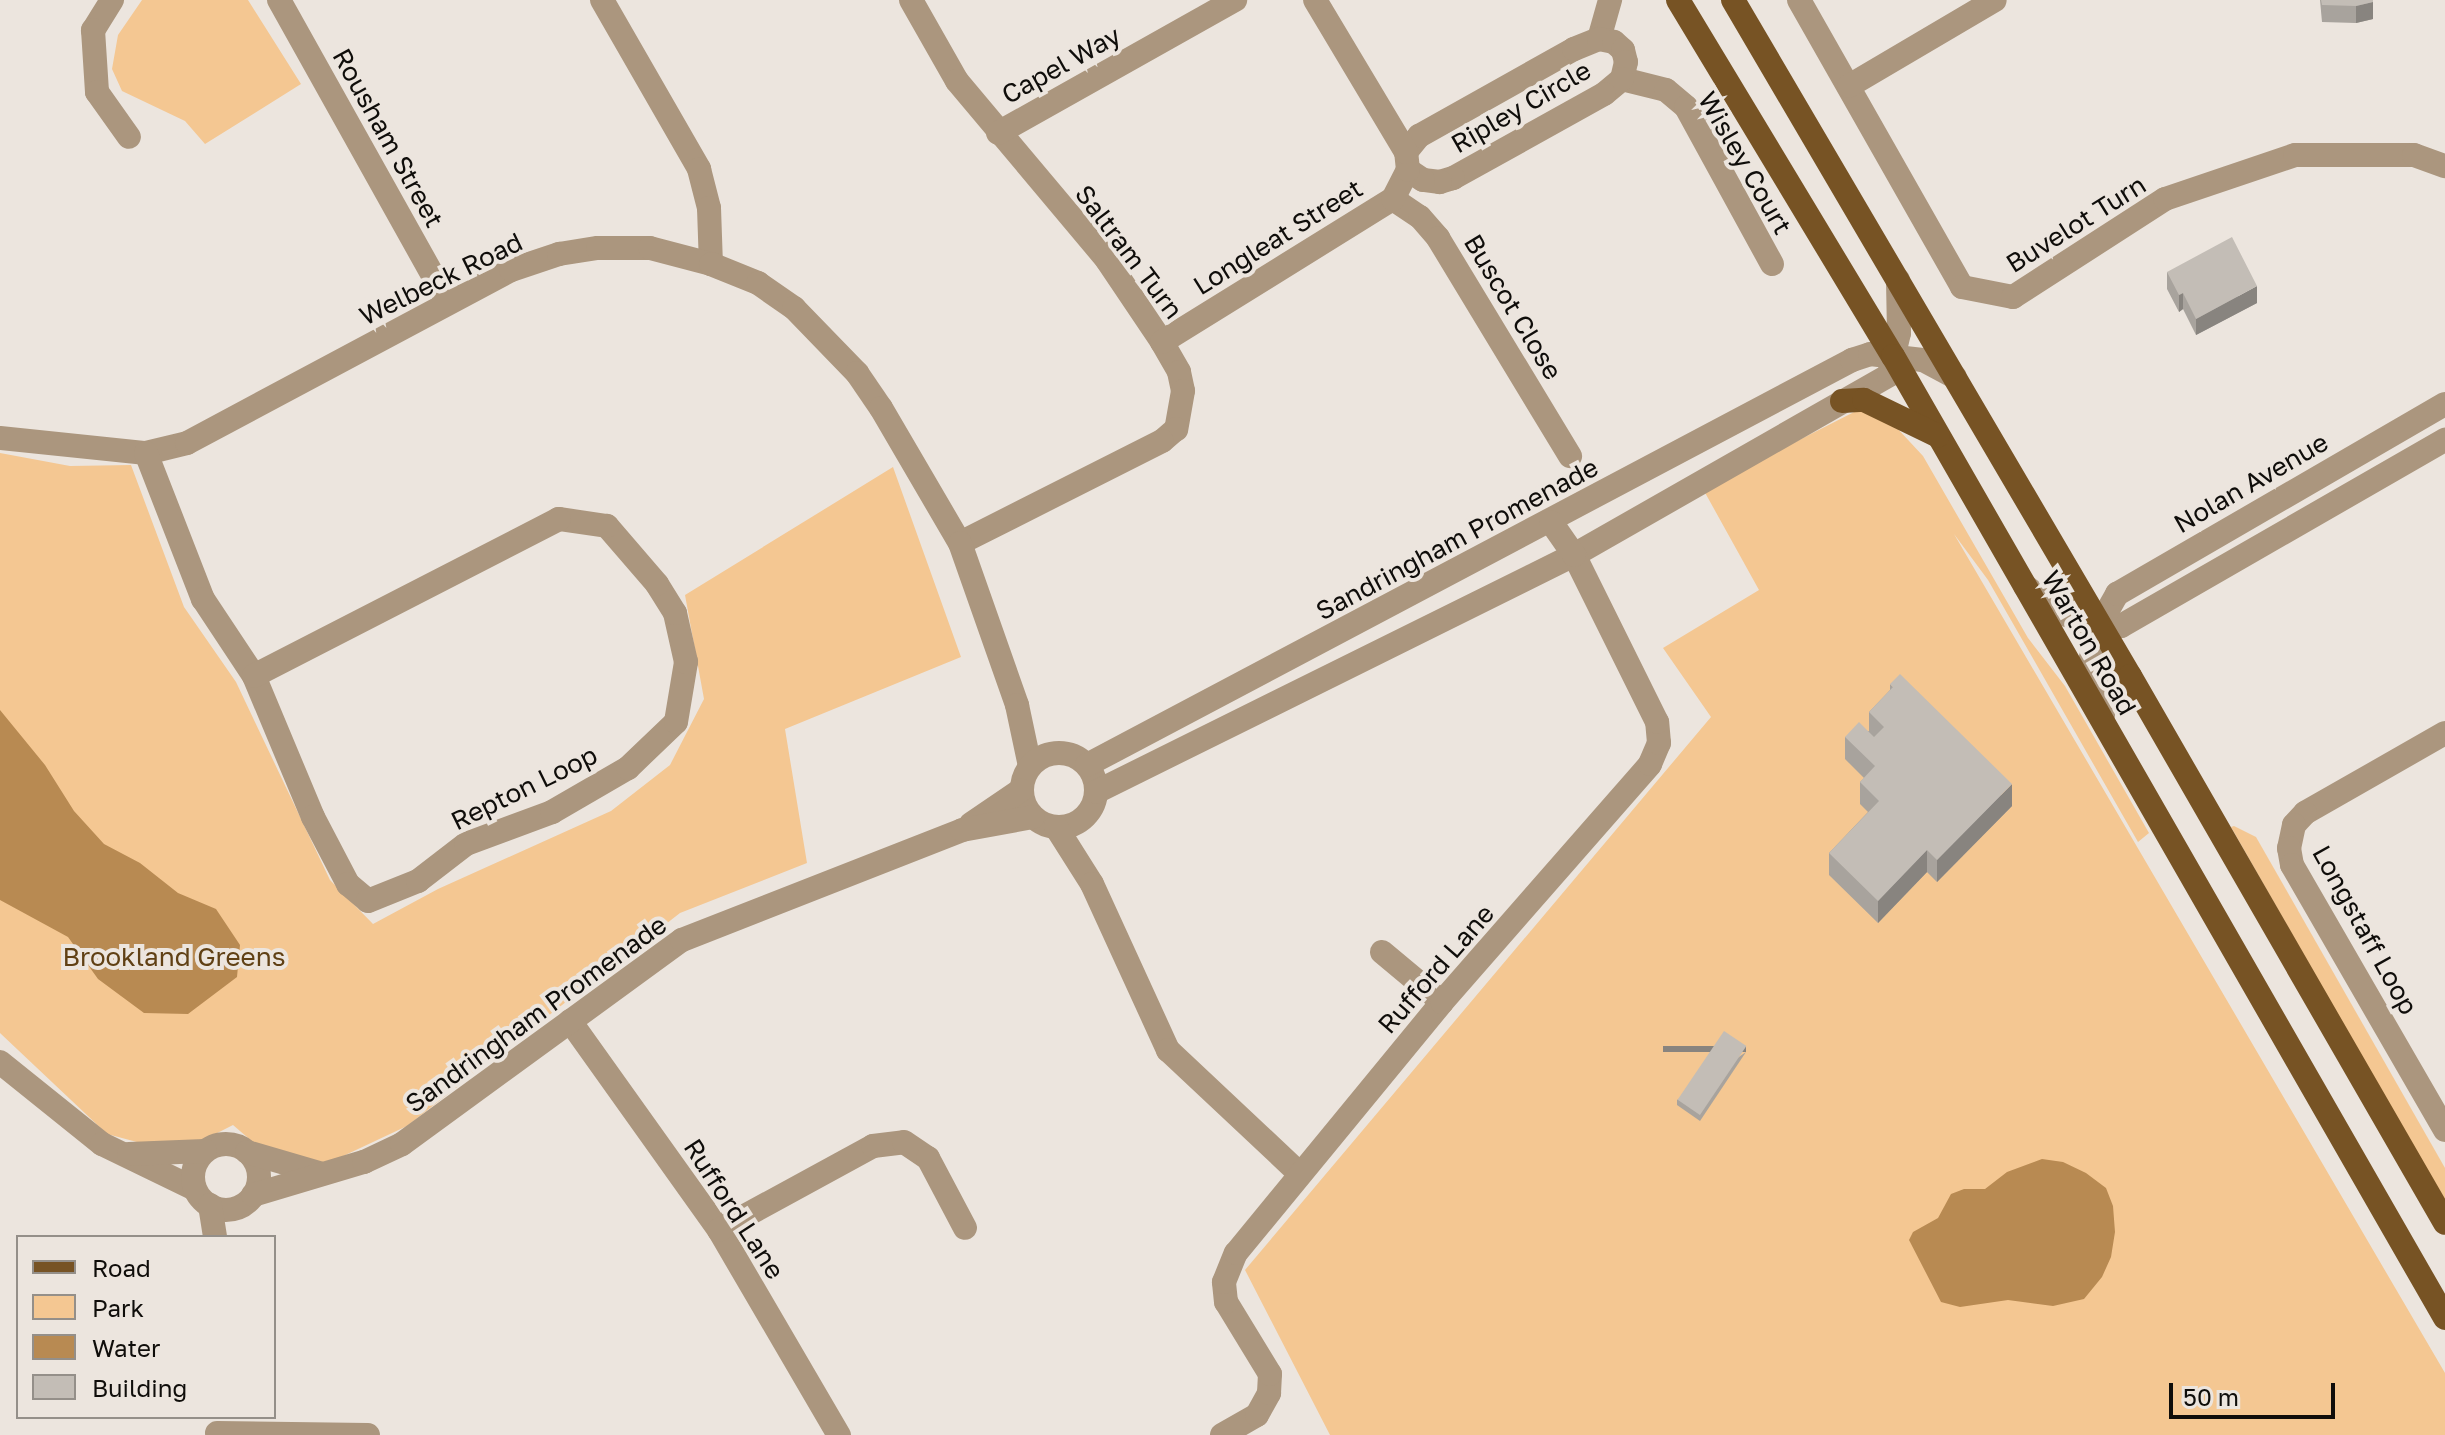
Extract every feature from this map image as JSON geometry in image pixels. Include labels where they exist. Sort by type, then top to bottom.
[{"type":"main road","name":"Warton Road","points":[[1678,0],[1893,356],[2445,1318]]},
{"type":"main road","name":"Warton Road","points":[[1733,0],[2445,1223]]},
{"type":"main road","points":[[1842,401],[1864,400],[1938,436]]},
{"type":"street","points":[[112,0],[93,30],[97,92],[129,137]]},
{"type":"street","name":"Rousham Street","points":[[279,0],[448,302]]},
{"type":"street","points":[[602,0],[699,169],[709,208],[711,264]]},
{"type":"street","name":"Saltram Turn","points":[[911,0],[957,81],[1107,260],[1162,342],[1179,372],[1183,391],[1176,429],[1162,441],[960,543]]},
{"type":"street","name":"Capel Way","points":[[998,133],[1235,0]]},
{"type":"street","points":[[1315,0],[1407,161]]},
{"type":"street","points":[[1599,39],[1610,0]]},
{"type":"street","name":"Buvelot Turn","points":[[1799,0],[1962,287],[2013,297],[2165,199],[2295,155],[2414,155],[2445,166]]},
{"type":"street","points":[[1849,86],[1995,0]]},
{"type":"street","name":"Ripley Circle","points":[[1599,39],[1614,42],[1623,50],[1626,62],[1622,79],[1604,94],[1453,178],[1440,182],[1423,180],[1407,161],[1419,136],[1574,49],[1599,39]]},
{"type":"street","name":"Wisley Court","points":[[1622,79],[1666,90],[1686,107],[1772,264]]},
{"type":"street","name":"Longleat Street","points":[[1162,342],[1393,199],[1407,161]]},
{"type":"street","name":"Buscot Close","points":[[1393,199],[1420,217],[1438,238],[1570,456]]},
{"type":"street","name":"Welbeck Road","points":[[0,438],[146,453],[187,443],[511,270],[559,254],[598,248],[650,248],[711,264],[758,283],[794,308],[857,373],[881,408],[960,543],[1017,705],[1030,766]]},
{"type":"street","points":[[1096,792],[1574,555],[1889,375],[1899,333],[1898,280]]},
{"type":"street","name":"Sandringham Promenade","points":[[1087,765],[1852,360],[1870,354],[1893,356]]},
{"type":"street","points":[[1893,356],[1923,360],[1955,377]]},
{"type":"street","name":"Nolan Avenue","points":[[2107,729],[2091,658],[2099,625],[2117,594],[2445,404]]},
{"type":"street","points":[[2024,585],[2058,612],[2099,625],[2121,626],[2445,440]]},
{"type":"street","name":"Repton Loop","points":[[146,453],[203,599],[254,676],[313,817],[348,884],[368,901],[418,881],[466,844],[552,812],[628,768],[676,722],[686,662],[675,613],[657,584],[607,526],[559,519],[254,676]]},
{"type":"street","name":"Rufford Lane","points":[[1222,1435],[1257,1415],[1269,1393],[1270,1374],[1226,1302],[1224,1282],[1236,1253],[1442,1002],[1650,764],[1659,743],[1657,722],[1574,555],[1551,522]]},
{"type":"street","name":"Welbeck Road","points":[[1017,705],[1042,739],[1058,752]]},
{"type":"street","name":"Longstaff Loop","points":[[2445,733],[2305,813],[2294,825],[2289,848],[2292,865],[2445,1130]]},
{"type":"street","points":[[1056,827],[1080,820],[1088,813],[1096,792],[1087,765],[1078,758],[1058,752],[1038,758],[1030,766],[1021,790],[1033,817],[1056,827],[1092,884],[1168,1050],[1300,1174]]},
{"type":"street","name":"Sandringham Promenade","points":[[962,830],[1021,790]]},
{"type":"street","name":"Sandringham Promenade","points":[[246,1201],[321,1173],[364,1162],[402,1144],[682,940],[962,830],[1033,817]]},
{"type":"street","points":[[1080,820],[1092,884]]},
{"type":"street","points":[[1382,952],[1442,1002]]},
{"type":"street","name":"Rufford Lane","points":[[570,1021],[719,1230],[839,1435]]},
{"type":"street","points":[[0,1062],[102,1144],[127,1154],[229,1210],[246,1201]]},
{"type":"street","points":[[719,1230],[873,1146],[904,1142],[928,1158],[965,1228]]},
{"type":"street","points":[[127,1154],[205,1151],[226,1144],[321,1173]]},
{"type":"street","points":[[205,1151],[194,1168],[214,1235]]},
{"type":"street","points":[[231,1235],[257,1168],[247,1152]]},
{"type":"street","points":[[217,1428],[368,1435]]},
{"type":"green space","points":[[142,0],[248,0],[301,84],[205,144],[185,121],[122,91],[112,69],[118,35]]},
{"type":"green space","points":[[1858,410],[1896,427],[1923,456],[2028,638],[2065,686],[2149,833],[2138,842],[1988,580],[1954,534],[2445,1373],[2445,1435],[1330,1435],[1245,1270],[1711,717],[1663,648],[1759,590],[1703,489]]},
{"type":"green space","name":"Brookland Greens","points":[[0,453],[70,466],[131,465],[184,607],[236,682],[330,880],[373,924],[438,889],[611,811],[670,765],[704,699],[685,595],[893,467],[961,657],[785,729],[807,863],[680,913],[407,1126],[322,1166],[277,1163],[233,1125],[178,1153],[107,1134],[0,1033]]},
{"type":"green space","points":[[2231,827],[2256,837],[2445,1168],[2445,1203]]},
{"type":"water","points":[[0,710],[45,765],[74,811],[104,844],[140,863],[178,893],[216,909],[240,945],[237,977],[188,1014],[144,1013],[98,979],[68,937],[0,900]]},
{"type":"water","points":[[2042,1159],[2063,1162],[2086,1173],[2106,1188],[2113,1206],[2115,1232],[2111,1257],[2102,1277],[2084,1299],[2053,1306],[2008,1300],[1960,1307],[1941,1302],[1909,1240],[1913,1232],[1938,1218],[1951,1194],[1964,1189],[1985,1189],[2007,1172]]},
{"type":"building","points":[[2321,0],[2373,2],[2356,6],[2322,5]]},
{"type":"building","points":[[2232,237],[2257,286],[2196,319],[2183,293],[2179,295],[2167,272]]},
{"type":"building","points":[[1900,674],[2012,784],[1937,860],[1927,850],[1878,901],[1829,853],[1879,801],[1860,782],[1875,766],[1845,737],[1859,722],[1874,737],[1884,727],[1869,712],[1893,687],[1890,684]]},
{"type":"building","points":[[1724,1031],[1746,1046],[1700,1115],[1678,1100]]}]
